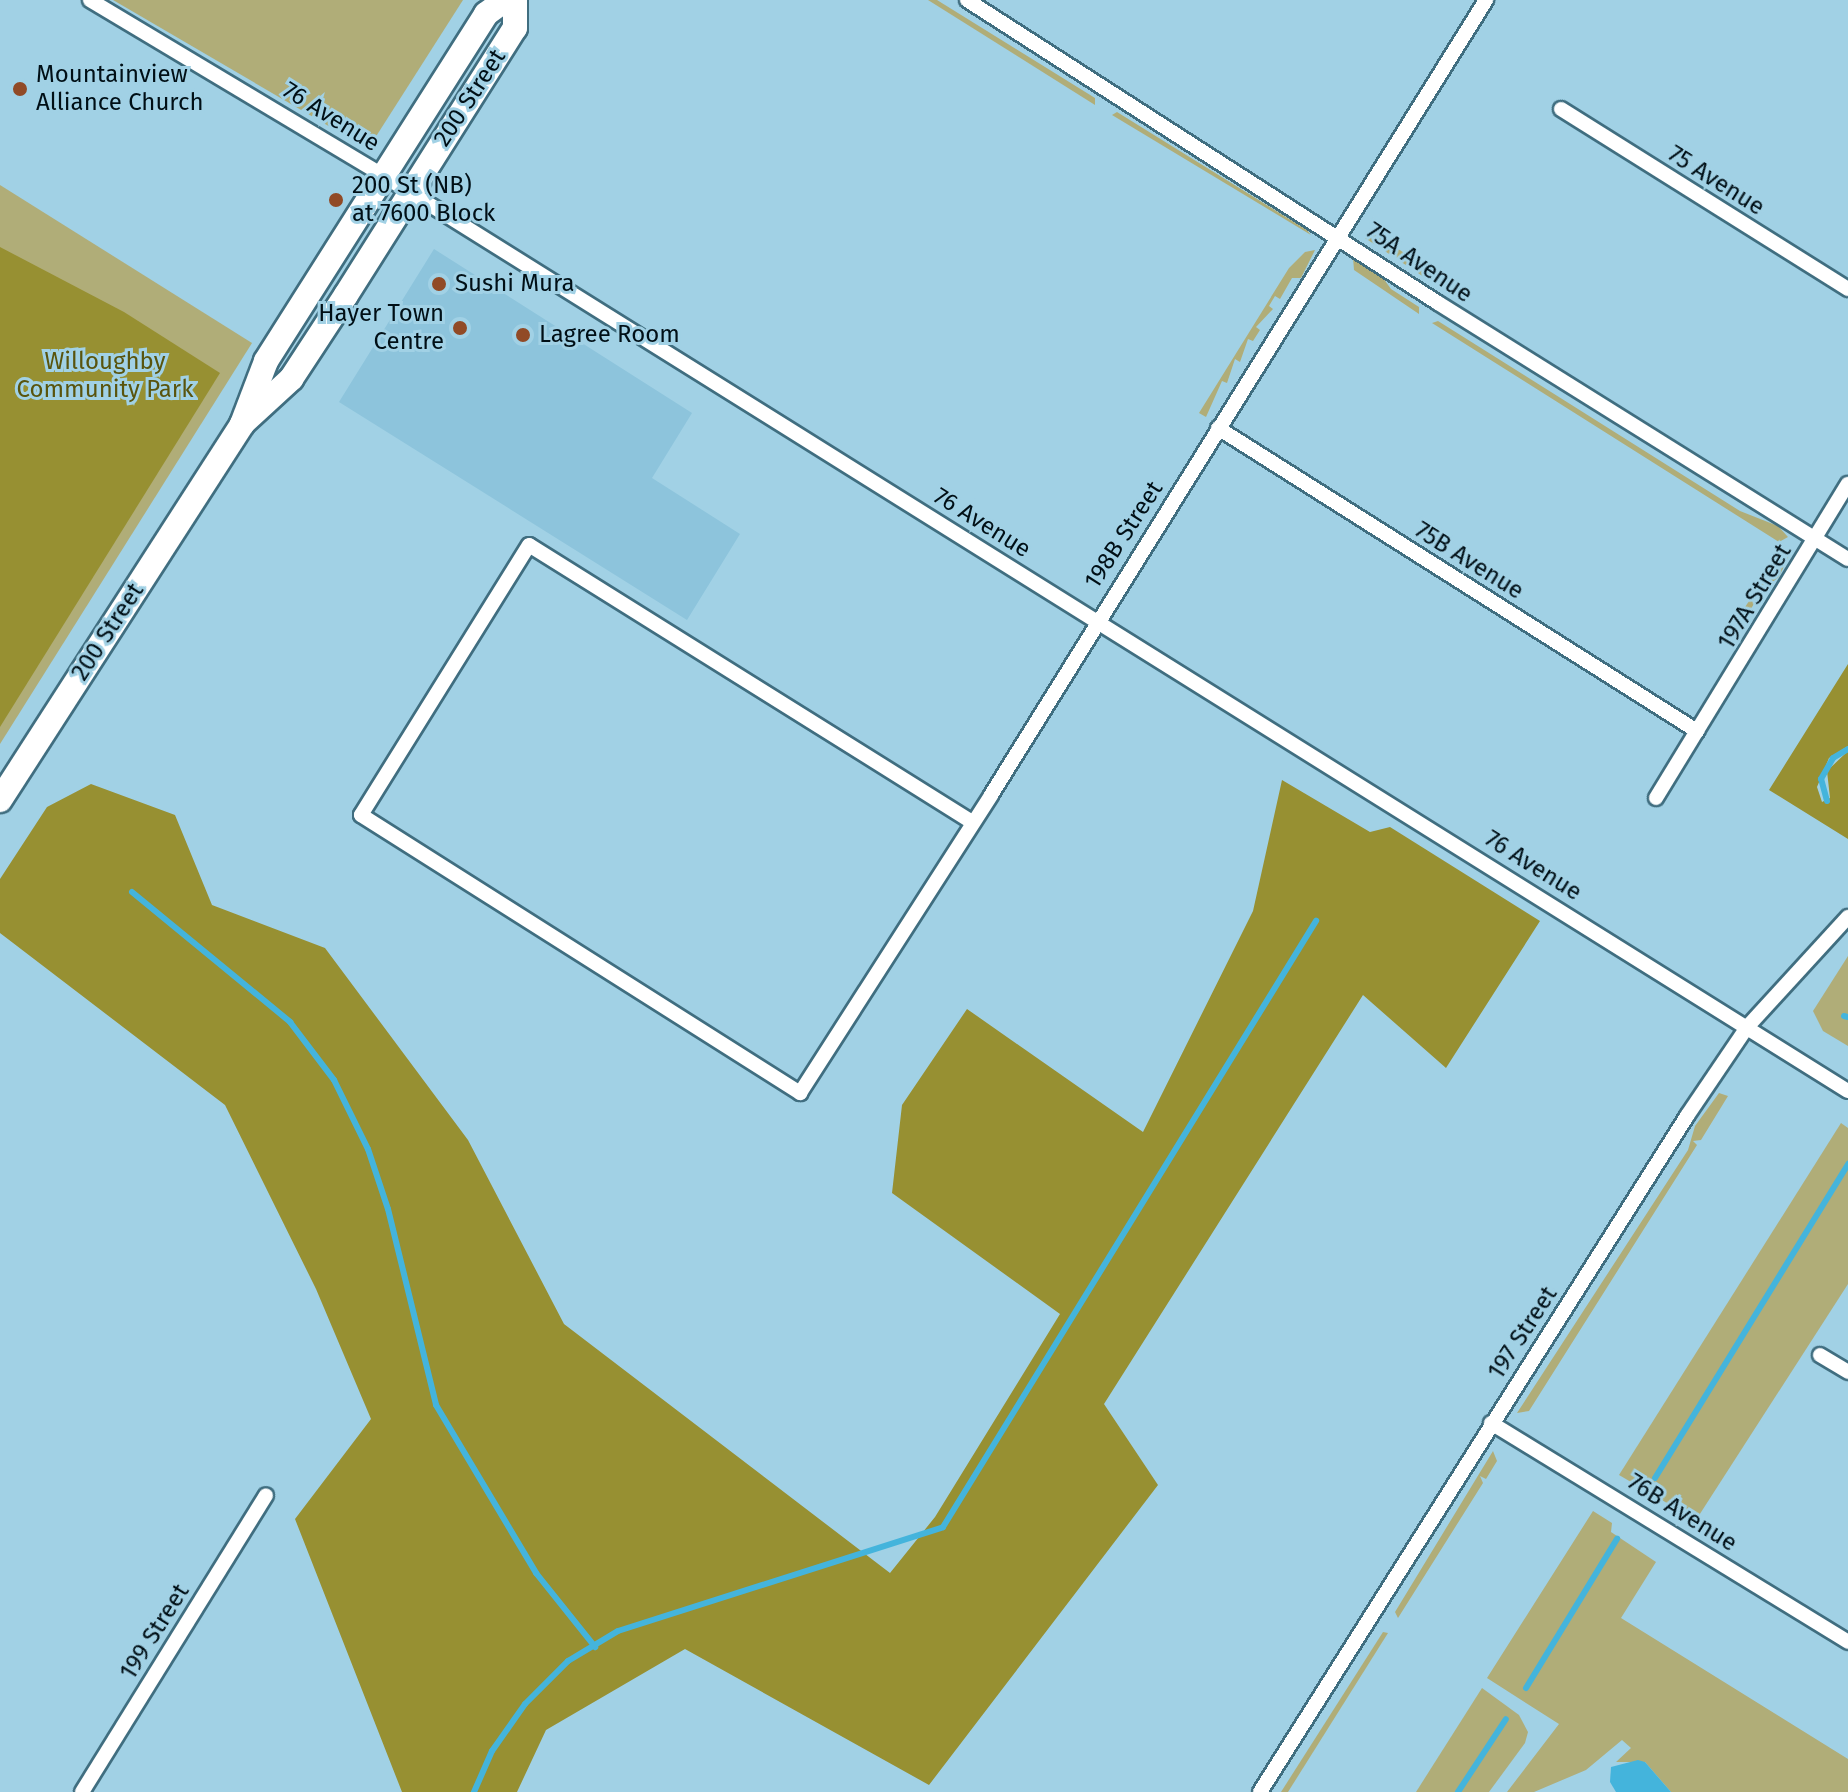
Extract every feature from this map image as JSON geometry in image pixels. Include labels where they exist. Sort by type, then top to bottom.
[{"type":"main road","name":"200 Street","points":[[0,800],[242,424],[266,361],[486,14],[505,0]]},
{"type":"main road","name":"200 Street","points":[[242,424],[291,379],[515,28],[515,0]]},
{"type":"street","name":"76 Avenue","points":[[90,0],[384,176],[408,195],[1096,620],[1848,1091]]},
{"type":"street","name":"75A Avenue","points":[[967,0],[1310,222],[1337,235],[1438,303],[1848,559]]},
{"type":"street","name":"198B Street","points":[[972,822],[529,545],[361,815],[800,1093],[972,822],[1486,0]]},
{"type":"street","name":"75 Avenue","points":[[1561,109],[1848,289]]},
{"type":"street","name":"75B Avenue","points":[[1218,428],[1697,731]]},
{"type":"street","name":"197A Street","points":[[1656,798],[1848,484]]},
{"type":"street","name":"197 Street","points":[[1260,1792],[1491,1423],[1748,1026],[1848,917]]},
{"type":"street","points":[[1820,1355],[1848,1372]]},
{"type":"street","name":"76B Avenue","points":[[1491,1423],[1848,1642]]},
{"type":"street","name":"199 Street","points":[[82,1792],[266,1495]]},
{"type":"shaded area","name":"Hayer Town Centre","points":[[434,249],[692,413],[652,478],[740,534],[687,620],[339,402]]},
{"type":"shaded area","points":[[1638,1760],[1645,1762],[1671,1792],[1616,1792],[1610,1782],[1611,1767]]},
{"type":"green space","points":[[113,0],[463,0],[368,149]]},
{"type":"green space","points":[[928,0],[937,0],[1095,98],[1095,105]]},
{"type":"green space","points":[[1117,112],[1307,230],[1311,235],[1112,115]]},
{"type":"green space","name":"Willoughby Community Park","points":[[0,185],[252,343],[0,744]]},
{"type":"green space","points":[[1376,234],[1428,269],[1427,279],[1365,238]]},
{"type":"green space","name":"Willoughby Community Park","points":[[0,247],[124,312],[220,373],[0,727]]},
{"type":"green space","points":[[1315,250],[1301,278],[1292,278],[1280,299],[1275,296],[1269,306],[1273,309],[1256,327],[1260,330],[1253,341],[1248,339],[1240,362],[1235,359],[1227,383],[1222,381],[1206,417],[1199,413],[1289,268],[1305,252]]},
{"type":"green space","points":[[1353,258],[1378,271],[1391,289],[1419,307],[1419,314],[1354,270]]},
{"type":"green space","points":[[1438,321],[1740,511],[1778,526],[1788,537],[1779,542],[1432,323]]},
{"type":"green space","points":[[1791,551],[1779,577],[1762,590],[1745,619],[1738,618],[1780,553]]},
{"type":"green space","points":[[1848,664],[1848,746],[1829,758],[1817,787],[1822,802],[1830,798],[1827,771],[1848,751],[1848,839],[1769,790]]},
{"type":"green space","points":[[1282,780],[1370,832],[1390,827],[1540,921],[1446,1068],[1363,995],[1104,1404],[1158,1485],[929,1785],[685,1649],[546,1730],[517,1792],[402,1792],[295,1519],[371,1419],[316,1289],[225,1105],[0,933],[0,879],[47,807],[91,784],[175,815],[212,905],[325,948],[468,1140],[564,1324],[890,1573],[935,1517],[1060,1314],[892,1193],[902,1105],[967,1009],[1143,1132],[1253,911]]},
{"type":"green space","points":[[1848,956],[1848,1046],[1823,1031],[1813,1011]]},
{"type":"green space","points":[[1719,1093],[1728,1096],[1701,1140],[1693,1141],[1697,1145],[1529,1411],[1517,1413],[1688,1150],[1695,1126]]},
{"type":"green space","points":[[1841,1123],[1848,1128],[1848,1284],[1696,1520],[1619,1475]]},
{"type":"green space","points":[[1493,1451],[1497,1461],[1486,1479],[1480,1476],[1483,1483],[1398,1618],[1395,1612]]},
{"type":"green space","points":[[1593,1511],[1612,1523],[1611,1532],[1656,1562],[1621,1618],[1848,1759],[1848,1792],[1671,1792],[1645,1762],[1616,1762],[1631,1748],[1622,1740],[1586,1770],[1534,1792],[1507,1792],[1559,1724],[1487,1678]]},
{"type":"green space","points":[[1383,1632],[1388,1633],[1288,1792],[1281,1792]]},
{"type":"green space","points":[[1482,1688],[1519,1715],[1528,1732],[1525,1743],[1489,1792],[1416,1792]]},
{"type":"waterway","points":[[1827,801],[1821,779],[1833,758],[1848,749]]},
{"type":"waterway","points":[[132,892],[290,1022],[334,1080],[368,1149],[388,1209],[436,1405],[536,1573],[595,1647]]},
{"type":"waterway","points":[[474,1792],[492,1751],[525,1704],[568,1661],[618,1631],[943,1527],[1316,921]]},
{"type":"waterway","points":[[1844,1016],[1848,1017]]},
{"type":"waterway","points":[[1655,1478],[1848,1164]]},
{"type":"waterway","points":[[1526,1688],[1617,1539]]},
{"type":"waterway","points":[[1458,1792],[1506,1719]]},
{"type":"place","name":"Mountainview Alliance Church","points":[[20,89]]},
{"type":"place","name":"200 St (NB) at 7600 Block","points":[[336,200]]},
{"type":"place","name":"Sushi Mura","points":[[439,284]]},
{"type":"place","name":"Hayer Town Centre","points":[[460,328]]},
{"type":"place","name":"Lagree Room","points":[[523,335]]}]
